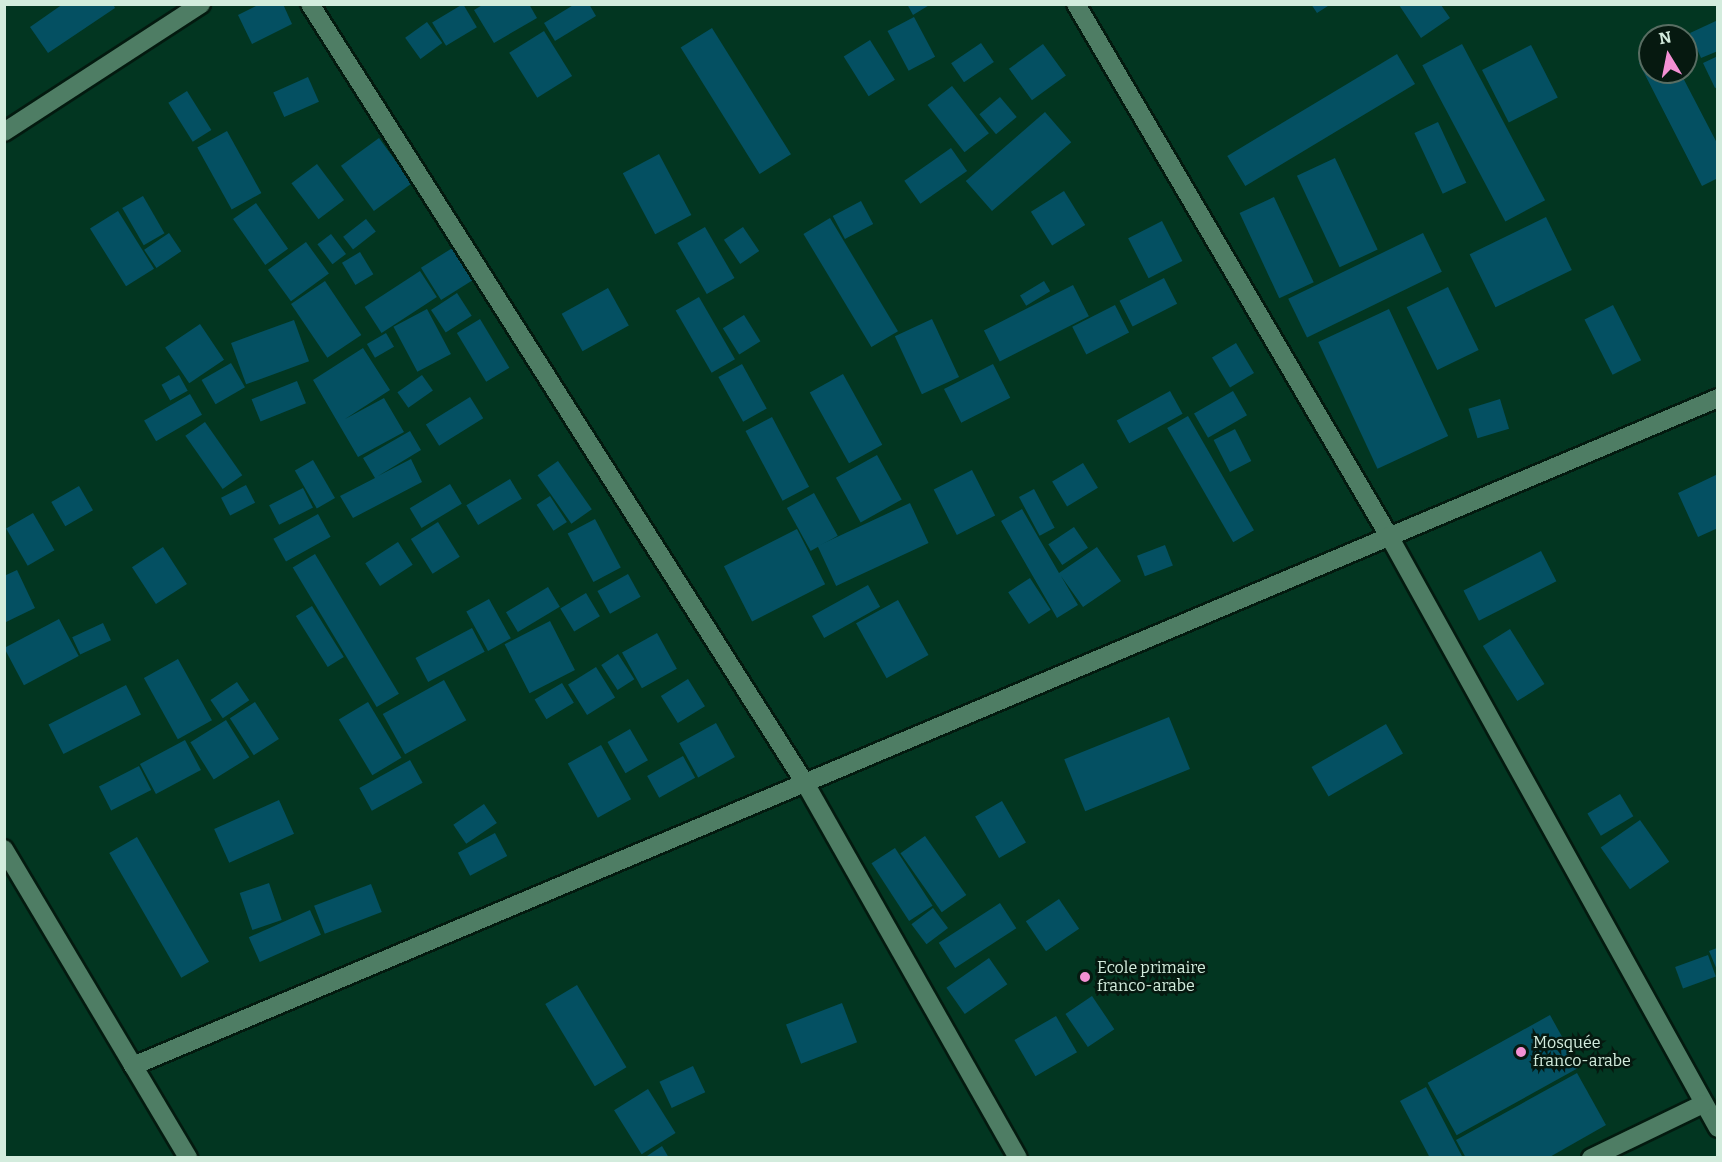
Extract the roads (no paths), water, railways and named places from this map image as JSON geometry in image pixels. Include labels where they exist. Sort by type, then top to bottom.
[{"type":"street","points":[[4,132],[201,4]]},
{"type":"street","points":[[310,4],[805,783],[1018,1158]]},
{"type":"street","points":[[1076,4],[1389,537],[1718,1128]]},
{"type":"street","points":[[133,1066],[1718,398]]},
{"type":"street","points":[[4,849],[188,1158]]},
{"type":"street","points":[[1591,1158],[1703,1104]]},
{"type":"place","name":"Ecole primaire franco-arabe","points":[[1085,977]]},
{"type":"place","name":"Mosquée franco-arabe","points":[[1521,1052]]}]
